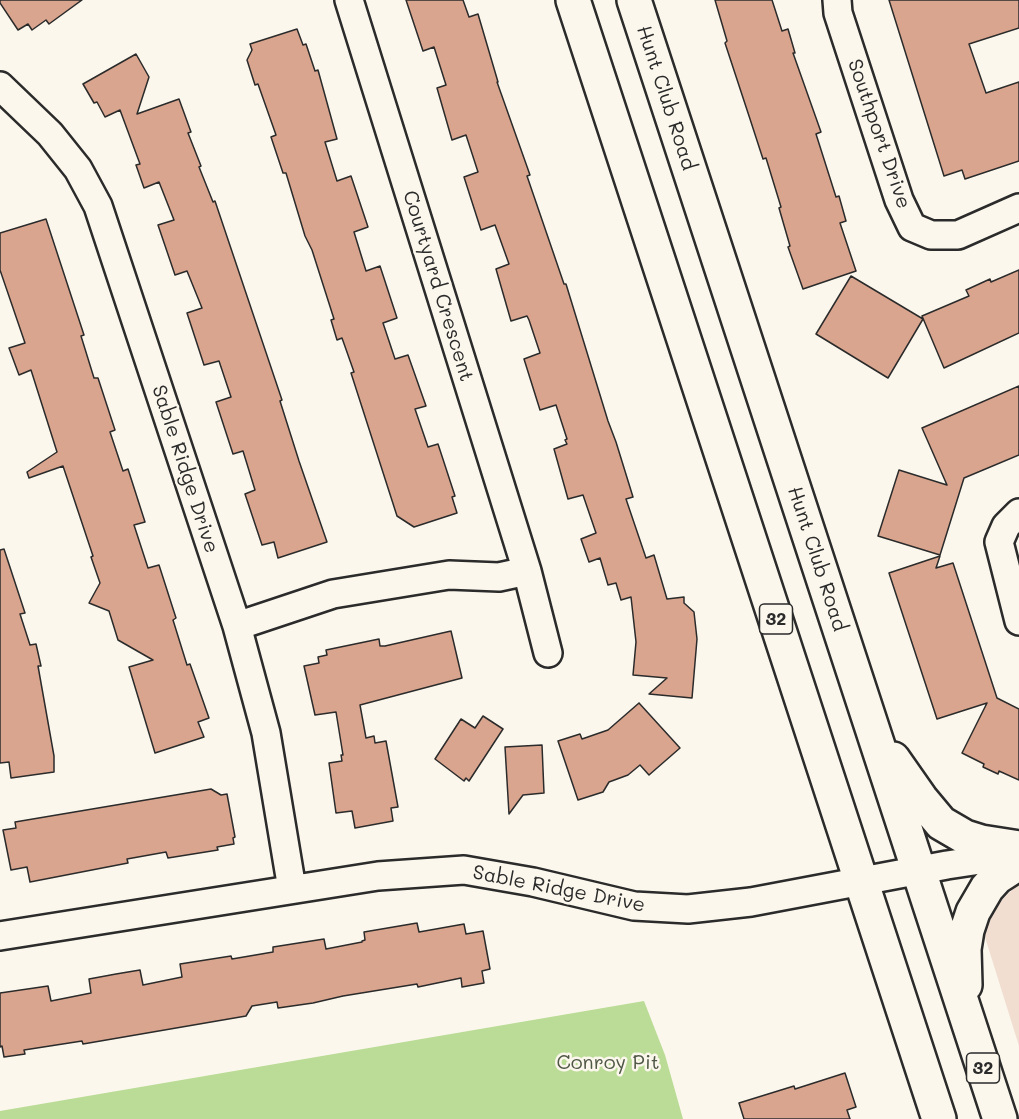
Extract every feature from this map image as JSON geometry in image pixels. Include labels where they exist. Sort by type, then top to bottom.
[{"type":"main road","name":"32","points":[[573,0],[939,1119]]},
{"type":"main road","name":"Hunt Club Road","points":[[634,0],[1000,1119]]},
{"type":"main road","points":[[873,727],[921,800],[941,823],[965,837],[1019,848]]},
{"type":"main road","points":[[966,1017],[964,949],[970,921],[979,899],[987,888],[997,877],[1019,863]]},
{"type":"street","name":"Courtyard Crescent","points":[[349,0],[527,571],[548,653]]},
{"type":"street","name":"Southport Drive","points":[[837,0],[838,13],[899,200],[912,227],[931,235],[958,235],[1019,208]]},
{"type":"street","name":"Sable Ridge Drive","points":[[0,86],[50,134],[78,169],[98,206],[237,626],[266,733],[292,889]]},
{"type":"street","points":[[1019,513],[1006,526],[999,542],[1019,621]]},
{"type":"street","points":[[237,626],[333,594],[449,575],[499,577],[527,571]]},
{"type":"street","name":"Sable Ridge Drive","points":[[0,936],[378,876],[464,870],[533,882],[634,906],[688,909],[750,902],[1019,854]]},
{"type":"shaded area","points":[[1019,883],[1019,1046],[984,934],[996,906]]},
{"type":"green space","name":"Conroy Pit","points":[[644,1001],[665,1055],[683,1119],[0,1119],[0,1111]]},
{"type":"building","points":[[0,0],[82,0],[49,24],[46,20],[32,30],[28,24],[18,30]]},
{"type":"building","points":[[406,0],[463,0],[469,17],[478,14],[497,82],[530,175],[527,176],[564,284],[566,284],[633,497],[626,499],[646,558],[654,555],[667,599],[684,597],[684,603],[694,612],[697,639],[692,698],[649,694],[667,678],[633,675],[636,642],[631,597],[621,600],[616,583],[608,585],[600,558],[589,562],[581,539],[596,533],[583,495],[568,499],[554,449],[567,444],[565,440],[567,439],[556,405],[540,410],[524,359],[540,353],[527,316],[511,321],[496,269],[509,264],[495,225],[481,230],[464,177],[478,172],[466,135],[452,140],[437,88],[446,85],[434,47],[423,51]]},
{"type":"building","points":[[715,0],[772,0],[782,31],[788,29],[795,53],[793,53],[821,132],[816,134],[836,197],[839,196],[846,221],[840,223],[856,271],[803,289],[788,247],[790,246],[779,208],[781,207],[766,158],[763,159],[725,43],[727,41]]},
{"type":"building","points":[[889,0],[1019,0],[1019,28],[969,44],[986,93],[1019,82],[1019,161],[965,179],[962,170],[944,176]]},
{"type":"building","points":[[297,29],[303,45],[306,44],[315,71],[318,70],[337,139],[325,142],[337,181],[351,176],[368,227],[354,232],[366,271],[380,266],[397,318],[383,323],[395,359],[408,355],[426,406],[415,409],[428,447],[438,444],[455,496],[452,497],[457,513],[414,527],[397,516],[351,373],[354,372],[342,338],[337,340],[331,320],[334,319],[312,250],[305,236],[286,173],[283,173],[271,137],[276,135],[247,60],[252,50],[250,44]]},
{"type":"building","points":[[136,54],[149,77],[137,114],[179,99],[191,132],[188,133],[201,166],[199,167],[213,202],[215,201],[327,542],[278,558],[274,542],[262,545],[245,494],[255,490],[243,451],[233,454],[216,402],[231,397],[219,361],[204,365],[187,313],[202,308],[187,271],[175,275],[158,225],[174,220],[159,182],[144,188],[136,165],[140,164],[120,110],[105,117],[83,84]]},
{"type":"building","points":[[46,219],[84,335],[81,336],[94,378],[98,378],[115,430],[110,432],[123,471],[128,469],[145,522],[134,525],[148,568],[159,565],[176,618],[173,620],[187,665],[190,664],[209,718],[198,722],[204,737],[155,753],[129,667],[153,660],[118,640],[109,611],[89,603],[100,583],[63,466],[29,478],[27,472],[57,452],[31,370],[19,375],[9,348],[25,343],[0,270],[0,233]]},
{"type":"building","points":[[1019,270],[1019,333],[944,368],[922,316],[969,296],[966,290],[990,279],[991,282]]},
{"type":"building","points":[[851,276],[923,319],[888,378],[816,334]]},
{"type":"building","points":[[1019,386],[1019,455],[964,478],[940,555],[878,536],[899,470],[947,485],[922,428]]},
{"type":"building","points":[[4,549],[25,613],[20,614],[30,645],[36,644],[54,756],[54,772],[11,778],[9,762],[0,763],[0,550]]},
{"type":"building","points":[[940,556],[936,568],[953,563],[997,698],[1019,709],[1019,780],[983,767],[984,764],[962,753],[987,703],[937,719],[889,573]]},
{"type":"building","points":[[451,631],[462,678],[360,705],[366,738],[374,736],[375,743],[386,741],[398,807],[391,808],[393,821],[355,828],[352,811],[336,813],[329,763],[342,761],[341,755],[343,755],[336,712],[315,715],[304,666],[319,663],[318,657],[327,655],[326,650],[379,639],[380,646],[385,646]]},
{"type":"building","points":[[639,703],[680,748],[649,775],[640,765],[628,775],[609,782],[603,792],[578,800],[558,741],[580,734],[582,739],[608,730]]},
{"type":"building","points":[[483,716],[503,729],[469,781],[466,778],[464,781],[435,759],[461,719],[475,728]]},
{"type":"building","points":[[542,745],[544,793],[523,795],[509,814],[505,747]]},
{"type":"building","points":[[211,789],[221,795],[227,794],[235,837],[233,838],[234,844],[217,847],[218,850],[168,858],[166,852],[127,859],[128,863],[30,882],[27,867],[11,870],[3,830],[16,828],[15,822]]},
{"type":"building","points":[[417,923],[419,932],[464,924],[466,934],[483,931],[490,969],[482,971],[484,983],[462,987],[461,978],[418,987],[417,984],[278,1008],[277,1002],[252,1006],[246,1016],[83,1044],[82,1041],[24,1050],[25,1054],[4,1057],[2,1046],[0,1047],[0,993],[48,986],[51,1001],[91,993],[89,979],[140,970],[143,985],[182,977],[180,964],[273,952],[273,947],[324,939],[326,949],[362,942],[365,940],[364,932]]},
{"type":"building","points":[[845,1073],[856,1107],[847,1110],[850,1119],[744,1119],[739,1103]]}]
